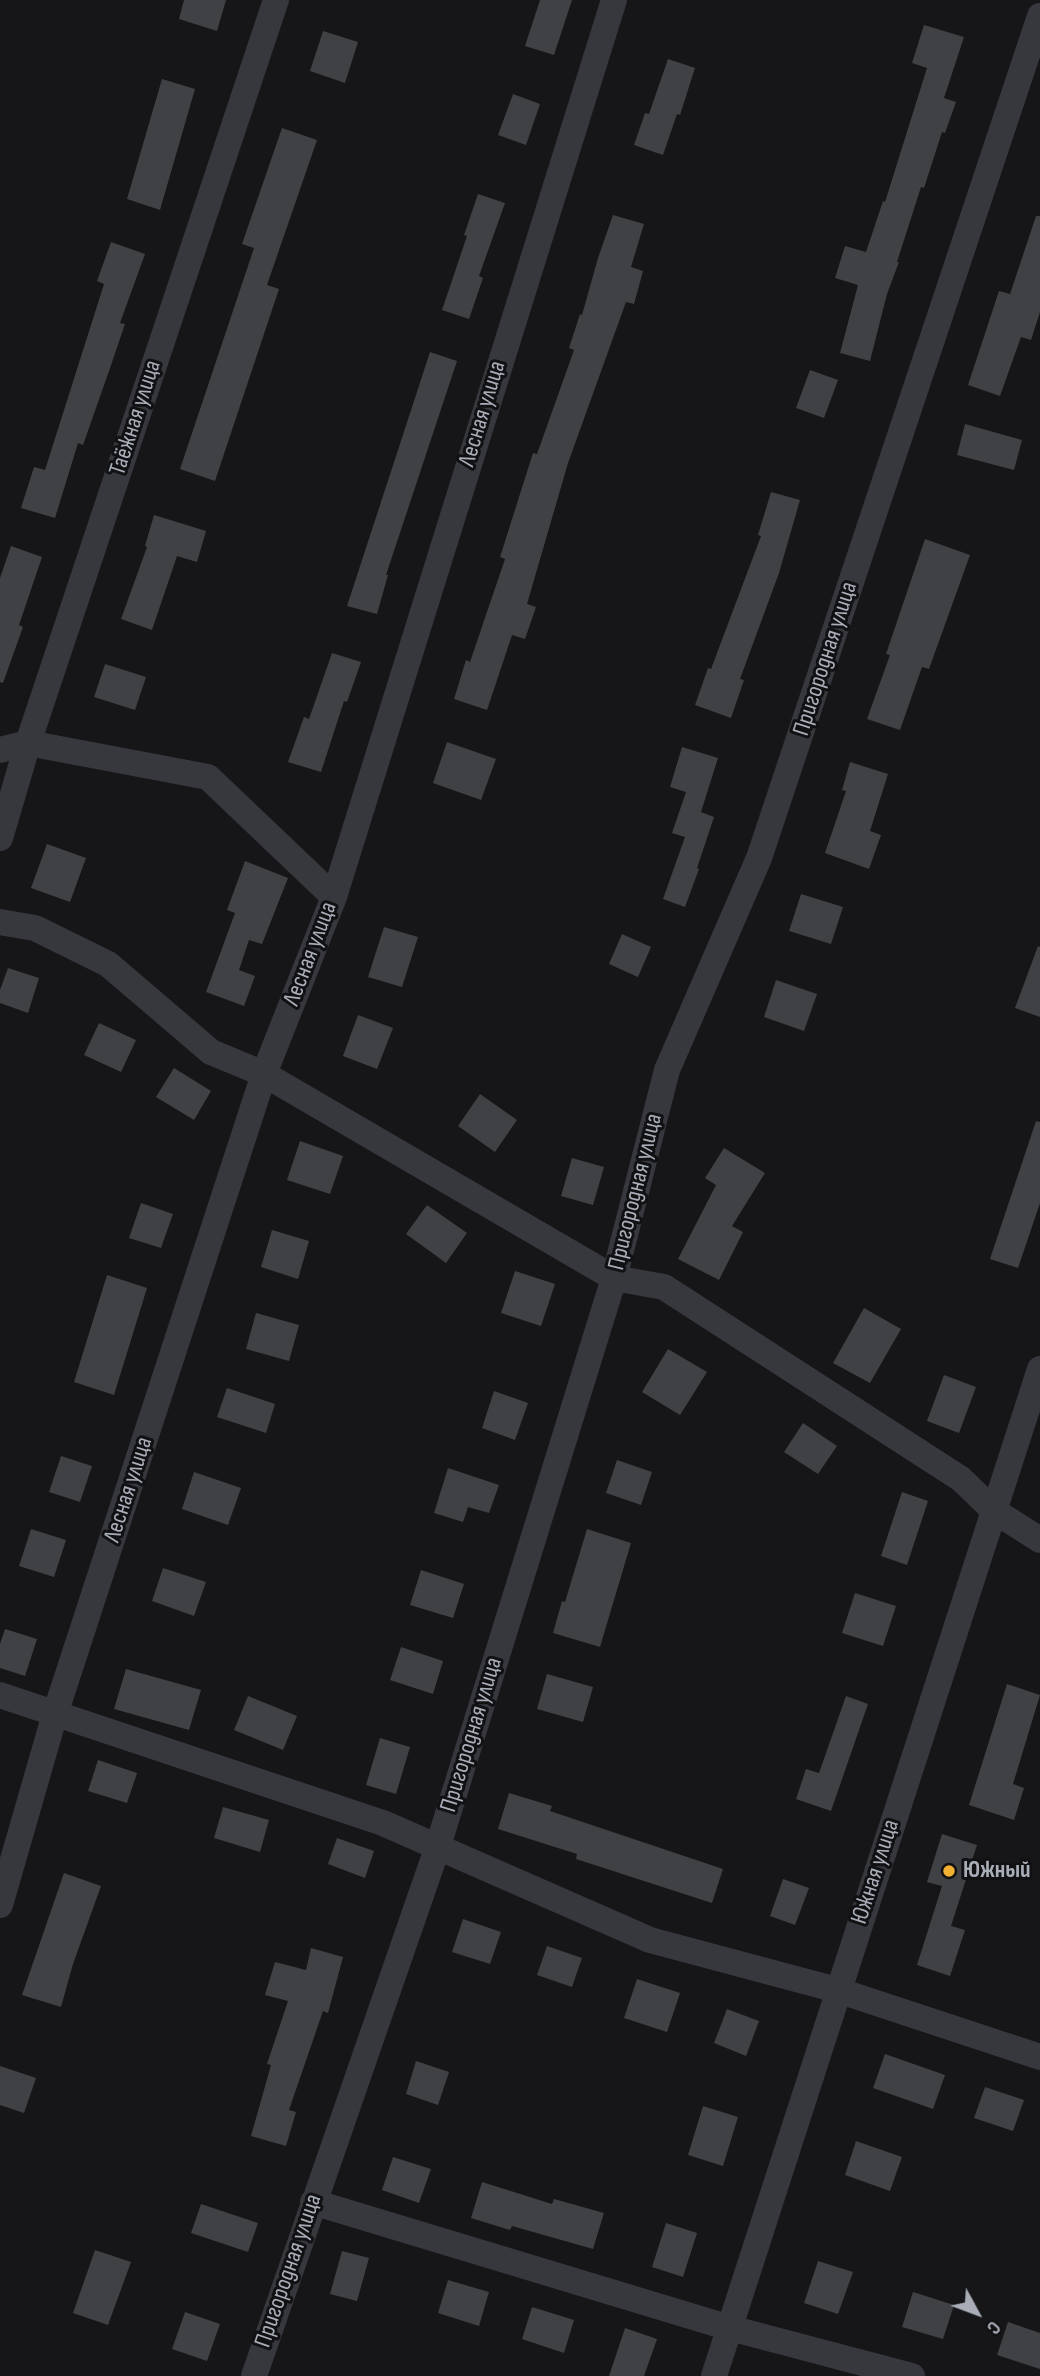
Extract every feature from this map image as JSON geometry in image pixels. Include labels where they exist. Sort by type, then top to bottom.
[{"type":"street","name":"Таёжная улица","points":[[0,838],[28,743],[276,0]]},
{"type":"street","name":"Лесная улица","points":[[0,1905],[55,1714],[264,1074],[334,897],[614,0]]},
{"type":"street","name":"Пригородная улица","points":[[254,2376],[438,1846],[614,1278],[667,1070],[759,858],[1040,16]]},
{"type":"street","points":[[0,750],[28,743],[208,777],[334,897]]},
{"type":"street","points":[[0,922],[35,928],[108,964],[211,1052],[264,1074],[614,1278],[664,1287],[961,1479],[993,1510],[1040,1540]]},
{"type":"street","name":"Южная улица","points":[[714,2376],[1040,1369]]},
{"type":"street","points":[[0,1695],[383,1823],[650,1940],[837,1990],[1040,2057]]},
{"type":"street","points":[[313,2202],[730,2328],[912,2376]]},
{"type":"building","points":[[184,0],[226,0],[217,31],[179,19]]},
{"type":"building","points":[[540,0],[572,0],[554,55],[525,46]]},
{"type":"building","points":[[924,25],[964,37],[944,98],[956,102],[945,133],[942,132],[924,188],[921,187],[887,294],[870,361],[840,353],[858,285],[835,278],[845,246],[866,252],[883,201],[885,202],[927,68],[912,63]]},
{"type":"building","points":[[323,31],[358,42],[345,83],[310,71]]},
{"type":"building","points":[[668,59],[695,68],[680,115],[677,114],[663,155],[634,145],[645,113],[649,114]]},
{"type":"building","points":[[162,79],[195,89],[160,210],[127,199]]},
{"type":"building","points":[[513,94],[540,104],[526,145],[498,135]]},
{"type":"building","points":[[282,128],[317,140],[267,285],[279,289],[215,481],[180,469],[254,248],[242,244]]},
{"type":"building","points":[[478,194],[505,203],[479,276],[483,278],[469,319],[442,310]]},
{"type":"building","points":[[613,215],[644,224],[631,267],[643,271],[634,304],[626,302],[568,463],[527,604],[536,607],[525,639],[512,635],[487,710],[454,699],[466,660],[470,662],[505,559],[500,557],[533,453],[537,454],[574,350],[569,348]]},
{"type":"building","points":[[1036,216],[1040,216],[1040,312],[1031,340],[1021,337],[1000,396],[968,385],[999,291],[1010,294]]},
{"type":"building","points":[[111,242],[145,254],[120,323],[125,324],[109,371],[83,445],[78,443],[55,518],[21,508],[34,467],[45,470],[104,284],[97,281]]},
{"type":"building","points":[[430,352],[457,361],[386,575],[377,614],[347,606]]},
{"type":"building","points":[[810,370],[838,380],[824,418],[796,408]]},
{"type":"building","points":[[965,424],[1022,440],[1014,470],[957,455]]},
{"type":"building","points":[[771,492],[800,500],[779,573],[740,679],[744,680],[731,718],[695,705],[761,536],[758,535]]},
{"type":"building","points":[[154,515],[206,531],[197,562],[177,556],[152,630],[121,619],[147,547],[145,546]]},
{"type":"building","points":[[925,539],[970,555],[929,669],[922,667],[900,730],[867,719],[890,655],[886,654]]},
{"type":"building","points":[[11,546],[42,557],[19,625],[23,627],[3,683],[0,682],[0,578]]},
{"type":"building","points":[[332,653],[361,662],[347,702],[344,701],[321,772],[288,762],[304,717],[309,719]]},
{"type":"building","points":[[105,664],[146,677],[135,710],[94,697]]},
{"type":"building","points":[[447,742],[496,759],[481,800],[433,783]]},
{"type":"building","points":[[682,747],[718,758],[701,812],[714,817],[685,907],[663,899],[685,837],[672,833],[686,792],[670,787]]},
{"type":"building","points":[[850,762],[888,774],[870,831],[881,835],[869,869],[825,853],[846,791],[842,790]]},
{"type":"building","points":[[47,844],[86,858],[70,902],[31,888]]},
{"type":"building","points":[[245,861],[288,878],[262,944],[249,940],[239,970],[255,976],[244,1006],[206,992],[235,913],[227,910]]},
{"type":"building","points":[[801,894],[843,907],[831,944],[789,931]]},
{"type":"building","points":[[384,927],[418,937],[402,987],[368,977]]},
{"type":"building","points":[[622,934],[651,947],[638,977],[609,964]]},
{"type":"building","points":[[1038,946],[1040,947],[1040,1017],[1015,1008]]},
{"type":"building","points":[[8,968],[39,978],[28,1013],[0,1003],[0,990]]},
{"type":"building","points":[[776,980],[817,994],[804,1031],[764,1017]]},
{"type":"building","points":[[358,1015],[393,1028],[377,1069],[343,1056]]},
{"type":"building","points":[[99,1023],[136,1040],[121,1072],[84,1055]]},
{"type":"building","points":[[174,1068],[211,1091],[194,1120],[156,1097]]},
{"type":"building","points":[[480,1094],[517,1120],[495,1152],[458,1126]]},
{"type":"building","points":[[1036,1121],[1040,1122],[1040,1203],[1018,1268],[990,1259]]},
{"type":"building","points":[[300,1141],[343,1156],[330,1194],[287,1180]]},
{"type":"building","points":[[724,1148],[765,1173],[732,1226],[743,1232],[719,1280],[678,1259],[716,1185],[705,1178]]},
{"type":"building","points":[[572,1158],[604,1167],[593,1205],[561,1196]]},
{"type":"building","points":[[141,1203],[173,1214],[161,1248],[129,1238]]},
{"type":"building","points":[[427,1205],[467,1233],[446,1263],[406,1234]]},
{"type":"building","points":[[272,1230],[309,1241],[298,1279],[261,1267]]},
{"type":"building","points":[[515,1271],[555,1284],[541,1326],[501,1313]]},
{"type":"building","points":[[107,1275],[147,1288],[114,1395],[74,1382]]},
{"type":"building","points":[[864,1308],[901,1329],[870,1383],[833,1363]]},
{"type":"building","points":[[256,1313],[299,1325],[289,1361],[246,1349]]},
{"type":"building","points":[[668,1349],[707,1372],[680,1415],[642,1392]]},
{"type":"building","points":[[944,1375],[976,1387],[959,1433],[927,1421]]},
{"type":"building","points":[[227,1388],[275,1404],[266,1433],[217,1417]]},
{"type":"building","points":[[494,1391],[528,1403],[515,1440],[482,1428]]},
{"type":"building","points":[[803,1423],[837,1446],[818,1474],[784,1452]]},
{"type":"building","points":[[61,1456],[92,1466],[80,1502],[49,1492]]},
{"type":"building","points":[[617,1460],[652,1472],[641,1505],[606,1493]]},
{"type":"building","points":[[448,1468],[499,1485],[489,1513],[468,1507],[463,1522],[434,1513]]},
{"type":"building","points":[[194,1472],[241,1488],[228,1525],[182,1509]]},
{"type":"building","points":[[902,1492],[928,1501],[907,1565],[881,1556]]},
{"type":"building","points":[[31,1529],[66,1540],[54,1577],[19,1566]]},
{"type":"building","points":[[587,1529],[631,1543],[600,1647],[553,1633]]},
{"type":"building","points":[[163,1568],[206,1582],[194,1616],[152,1601]]},
{"type":"building","points":[[421,1570],[464,1584],[453,1618],[410,1605]]},
{"type":"building","points":[[855,1593],[896,1606],[883,1646],[842,1633]]},
{"type":"building","points":[[5,1629],[37,1639],[25,1676],[0,1668],[0,1644]]},
{"type":"building","points":[[401,1647],[443,1661],[433,1694],[390,1680]]},
{"type":"building","points":[[126,1669],[201,1690],[189,1730],[114,1709]]},
{"type":"building","points":[[547,1674],[593,1687],[583,1722],[537,1709]]},
{"type":"building","points":[[1007,1684],[1040,1695],[1013,1784],[1024,1788],[1014,1820],[969,1805]]},
{"type":"building","points":[[248,1696],[297,1716],[283,1750],[234,1730]]},
{"type":"building","points":[[846,1696],[868,1704],[831,1811],[796,1799],[806,1769],[819,1773]]},
{"type":"building","points":[[380,1738],[410,1747],[396,1794],[366,1785]]},
{"type":"building","points":[[98,1760],[137,1773],[127,1803],[88,1791]]},
{"type":"building","points":[[509,1793],[552,1806],[550,1811],[723,1869],[712,1903],[576,1859],[577,1854],[498,1829]]},
{"type":"building","points":[[223,1807],[269,1820],[260,1852],[214,1838]]},
{"type":"building","points":[[942,1834],[977,1845],[951,1926],[965,1930],[950,1976],[917,1965],[942,1886],[927,1882]]},
{"type":"building","points":[[337,1838],[374,1851],[365,1878],[328,1864]]},
{"type":"building","points":[[64,1873],[101,1886],[73,1964],[61,2007],[22,1995]]},
{"type":"building","points":[[783,1879],[809,1888],[795,1925],[770,1916]]},
{"type":"building","points":[[463,1919],[501,1932],[490,1964],[452,1952]]},
{"type":"building","points":[[547,1946],[582,1958],[572,1987],[537,1975]]},
{"type":"building","points":[[311,1948],[343,1957],[328,2013],[323,2011],[289,2110],[296,2112],[286,2146],[251,2136],[271,2065],[267,2064],[288,2001],[265,1995],[275,1962],[306,1970]]},
{"type":"building","points":[[637,1979],[680,1993],[667,2032],[624,2018]]},
{"type":"building","points":[[727,2009],[759,2021],[746,2056],[714,2043]]},
{"type":"building","points":[[885,2054],[945,2075],[933,2109],[873,2088]]},
{"type":"building","points":[[416,2061],[449,2072],[438,2105],[406,2094]]},
{"type":"building","points":[[0,2066],[36,2078],[24,2113],[0,2105]]},
{"type":"building","points":[[985,2087],[1024,2100],[1013,2131],[974,2118]]},
{"type":"building","points":[[703,2106],[738,2117],[723,2166],[688,2155]]},
{"type":"building","points":[[856,2141],[902,2157],[890,2191],[845,2175]]},
{"type":"building","points":[[393,2157],[431,2169],[419,2203],[382,2190]]},
{"type":"building","points":[[482,2182],[552,2204],[554,2199],[604,2213],[593,2249],[512,2226],[510,2230],[471,2218]]},
{"type":"building","points":[[201,2204],[258,2223],[248,2252],[191,2233]]},
{"type":"building","points":[[666,2223],[697,2233],[683,2277],[652,2267]]},
{"type":"building","points":[[95,2250],[131,2262],[108,2325],[73,2313]]},
{"type":"building","points":[[342,2251],[369,2258],[357,2301],[330,2294]]},
{"type":"building","points":[[818,2261],[853,2272],[838,2314],[804,2303]]},
{"type":"building","points":[[448,2280],[489,2292],[479,2326],[438,2313]]},
{"type":"building","points":[[913,2292],[954,2305],[943,2339],[902,2327]]},
{"type":"building","points":[[532,2307],[574,2320],[564,2353],[522,2339]]},
{"type":"building","points":[[185,2312],[220,2324],[207,2361],[172,2349]]},
{"type":"building","points":[[1008,2322],[1040,2333],[1040,2369],[997,2355]]},
{"type":"building","points":[[625,2328],[657,2339],[644,2376],[609,2376]]},
{"type":"place","name":"Южный","points":[[949,1871]]}]
